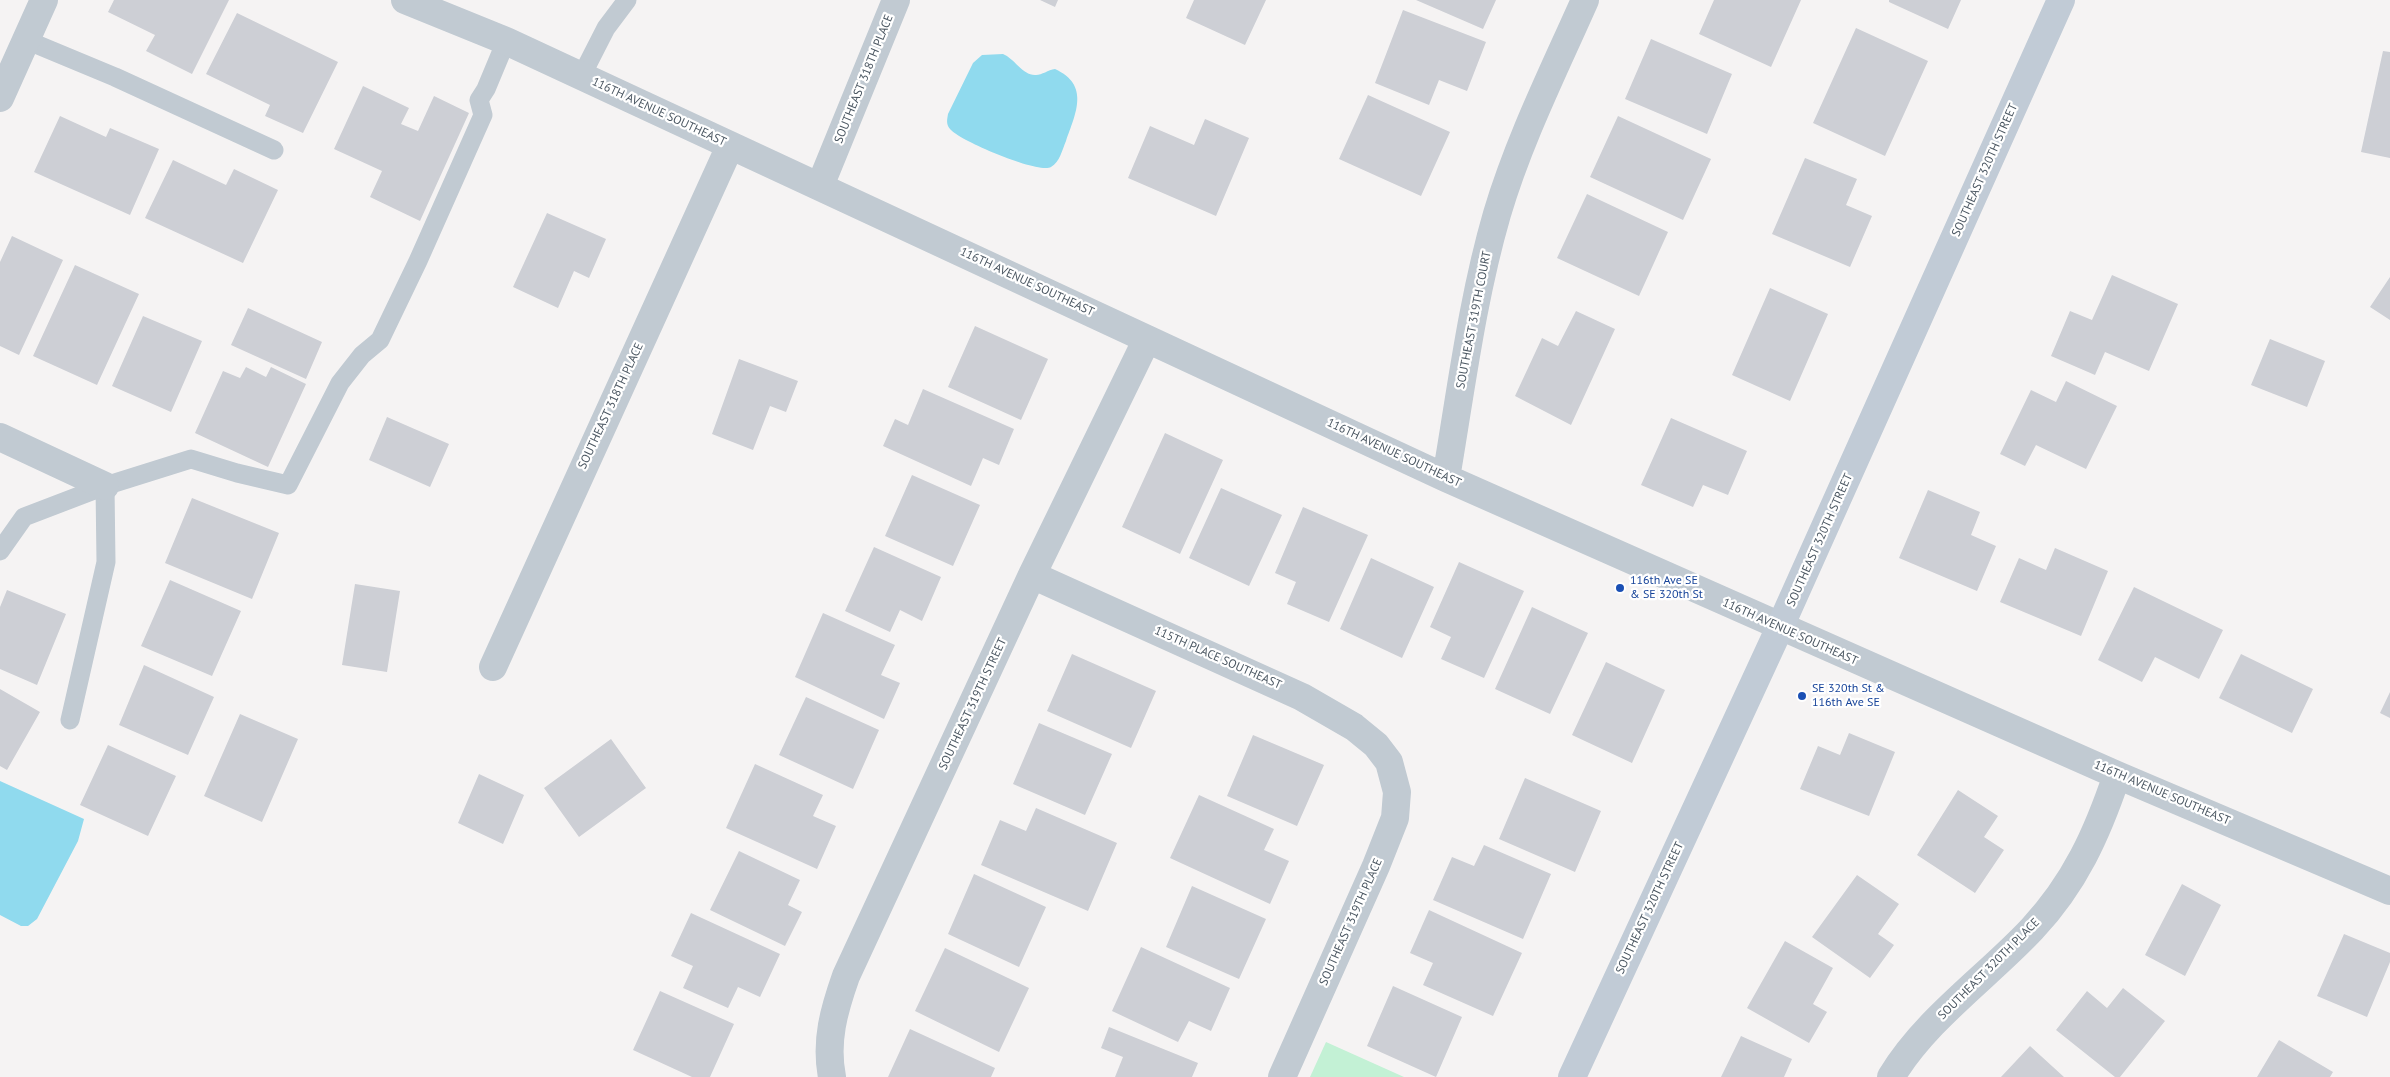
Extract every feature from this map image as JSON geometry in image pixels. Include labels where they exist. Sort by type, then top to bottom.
[{"type":"street","points":[[0,98],[44,0]]},
{"type":"street","name":"116TH AVENUE SOUTHEAST","points":[[405,0],[506,41],[1446,478],[1780,627],[2390,891]]},
{"type":"street","name":"SOUTHEAST 318TH PLACE","points":[[820,186],[896,0]]},
{"type":"street","name":"SOUTHEAST 319TH COURT","points":[[1446,478],[1480,277],[1498,212],[1526,132],[1585,0]]},
{"type":"street","name":"SOUTHEAST 320TH STREET","points":[[1572,1077],[1780,627],[2061,0]]},
{"type":"street","name":"SOUTHEAST 318TH PLACE","points":[[493,666],[730,146]]},
{"type":"street","name":"SOUTHEAST 319TH STREET","points":[[832,1077],[828,1056],[830,1032],[836,1003],[846,976],[1032,575],[1147,338]]},
{"type":"street","points":[[0,437],[106,486]]},
{"type":"street","name":"115TH PLACE SOUTHEAST","points":[[1032,575],[1302,697],[1354,727],[1376,745],[1389,762]]},
{"type":"street","name":"SOUTHEAST 319TH PLACE","points":[[1282,1077],[1376,866],[1394,818],[1397,792],[1389,762]]},
{"type":"street","name":"SOUTHEAST 320TH PLACE","points":[[1891,1077],[1919,1040],[2033,928],[2058,898],[2090,846],[2102,820],[2117,774]]},
{"type":"lane","points":[[582,77],[606,28],[627,0]]},
{"type":"lane","points":[[26,40],[115,77],[274,150]]},
{"type":"lane","points":[[0,551],[24,517],[106,486],[191,459],[237,473],[288,485],[340,383],[362,355],[380,340],[418,261],[483,115],[479,100],[486,89],[506,41]]},
{"type":"lane","points":[[70,720],[106,562],[106,486]]},
{"type":"green space","points":[[1326,1042],[1404,1077],[1310,1077]]},
{"type":"water","points":[[1003,54],[1031,75],[1038,75],[1055,69],[1073,83],[1077,100],[1076,110],[1060,156],[1051,167],[1031,166],[999,155],[968,141],[950,129],[948,125],[948,114],[973,63],[982,55]]},
{"type":"water","points":[[0,781],[84,819],[78,841],[37,919],[28,926],[21,926],[0,915]]},
{"type":"building","points":[[114,0],[229,0],[192,74],[146,51],[155,35],[108,12]]},
{"type":"building","points":[[1040,0],[1058,0],[1055,7]]},
{"type":"building","points":[[1194,0],[1266,0],[1245,45],[1186,18]]},
{"type":"building","points":[[1416,0],[1496,0],[1483,29]]},
{"type":"building","points":[[1714,0],[1801,0],[1771,67],[1699,34]]},
{"type":"building","points":[[1889,0],[1961,0],[1948,29],[1889,2]]},
{"type":"building","points":[[1403,10],[1486,42],[1467,91],[1439,80],[1429,105],[1375,83]]},
{"type":"building","points":[[237,13],[338,62],[303,133],[265,116],[270,105],[206,74]]},
{"type":"building","points":[[1856,28],[1928,61],[1885,156],[1813,123]]},
{"type":"building","points":[[1651,39],[1732,74],[1707,134],[1625,99]]},
{"type":"building","points":[[2383,51],[2390,52],[2390,158],[2361,152]]},
{"type":"building","points":[[363,86],[409,108],[401,124],[418,131],[434,96],[469,113],[420,221],[370,197],[382,171],[334,149]]},
{"type":"building","points":[[1368,95],[1450,132],[1421,196],[1339,159]]},
{"type":"building","points":[[60,116],[106,137],[110,128],[159,149],[130,215],[34,172]]},
{"type":"building","points":[[1618,116],[1711,159],[1683,220],[1590,177]]},
{"type":"building","points":[[1205,119],[1249,138],[1216,216],[1128,178],[1150,126],[1194,145]]},
{"type":"building","points":[[1805,158],[1857,179],[1846,205],[1872,216],[1850,267],[1772,234]]},
{"type":"building","points":[[173,160],[226,185],[234,169],[278,190],[243,263],[145,218]]},
{"type":"building","points":[[1587,194],[1668,232],[1639,296],[1557,258]]},
{"type":"building","points":[[547,213],[606,239],[589,278],[574,271],[558,308],[513,287]]},
{"type":"building","points":[[12,236],[63,260],[19,355],[0,346],[0,262]]},
{"type":"building","points":[[75,265],[139,294],[97,385],[33,356]]},
{"type":"building","points":[[2112,275],[2178,304],[2149,371],[2105,352],[2095,375],[2051,356],[2070,311],[2092,320]]},
{"type":"building","points":[[2390,277],[2390,320],[2370,307]]},
{"type":"building","points":[[1770,288],[1828,314],[1790,401],[1732,375]]},
{"type":"building","points":[[248,308],[322,342],[306,379],[231,345]]},
{"type":"building","points":[[1576,311],[1615,329],[1571,425],[1515,396],[1542,338],[1558,346]]},
{"type":"building","points":[[143,316],[202,341],[171,412],[112,386]]},
{"type":"building","points":[[975,326],[1048,359],[1021,420],[948,387]]},
{"type":"building","points":[[2270,339],[2325,361],[2307,407],[2251,385]]},
{"type":"building","points":[[739,359],[798,381],[786,412],[770,406],[753,450],[712,434]]},
{"type":"building","points":[[246,367],[266,377],[271,367],[306,384],[268,467],[195,433],[223,371],[240,378]]},
{"type":"building","points":[[2066,381],[2117,406],[2086,469],[2036,445],[2025,466],[2000,454],[2031,390],[2056,402]]},
{"type":"building","points":[[923,389],[1014,429],[999,465],[983,458],[971,486],[883,446],[895,419],[908,425]]},
{"type":"building","points":[[387,417],[449,444],[430,487],[369,460]]},
{"type":"building","points":[[1671,418],[1747,451],[1728,495],[1703,485],[1693,507],[1641,485]]},
{"type":"building","points":[[1165,433],[1223,460],[1180,554],[1122,527]]},
{"type":"building","points":[[912,475],[980,505],[953,566],[885,536]]},
{"type":"building","points":[[1221,488],[1282,515],[1249,586],[1189,558]]},
{"type":"building","points":[[1928,490],[1980,512],[1971,535],[1996,546],[1977,591],[1899,558]]},
{"type":"building","points":[[192,498],[279,533],[252,599],[165,563]]},
{"type":"building","points":[[1303,507],[1368,535],[1329,622],[1287,604],[1296,582],[1275,573]]},
{"type":"building","points":[[874,547],[941,577],[922,621],[900,610],[890,632],[845,611]]},
{"type":"building","points":[[2055,548],[2108,571],[2081,636],[2000,602],[2019,558],[2046,570]]},
{"type":"building","points":[[1371,558],[1434,587],[1402,658],[1340,629]]},
{"type":"building","points":[[1459,562],[1524,591],[1484,678],[1441,659],[1451,637],[1430,627]]},
{"type":"building","points":[[170,580],[241,611],[212,676],[141,646]]},
{"type":"building","points":[[355,584],[400,591],[387,672],[342,665]]},
{"type":"building","points":[[2134,587],[2223,630],[2199,679],[2155,657],[2142,682],[2098,660]]},
{"type":"building","points":[[7,590],[66,614],[37,685],[0,669],[0,607]]},
{"type":"building","points":[[1532,607],[1588,633],[1550,714],[1495,689]]},
{"type":"building","points":[[823,613],[895,645],[881,675],[900,683],[884,719],[795,677]]},
{"type":"building","points":[[1072,654],[1156,691],[1131,748],[1047,711]]},
{"type":"building","points":[[2241,654],[2313,689],[2292,733],[2219,698]]},
{"type":"building","points":[[1606,662],[1665,690],[1632,763],[1572,735]]},
{"type":"building","points":[[144,665],[214,697],[188,755],[119,725]]},
{"type":"building","points":[[0,689],[40,712],[7,770],[0,766]]},
{"type":"building","points":[[2390,692],[2390,718],[2380,713]]},
{"type":"building","points":[[806,697],[879,730],[853,789],[779,755]]},
{"type":"building","points":[[240,714],[298,739],[262,822],[204,796]]},
{"type":"building","points":[[1039,723],[1112,754],[1085,815],[1013,784]]},
{"type":"building","points":[[1849,733],[1895,752],[1869,816],[1800,789],[1818,746],[1840,755]]},
{"type":"building","points":[[1253,735],[1324,765],[1297,826],[1227,796]]},
{"type":"building","points":[[611,739],[646,788],[579,837],[544,788]]},
{"type":"building","points":[[108,745],[176,776],[148,836],[80,805]]},
{"type":"building","points":[[755,764],[823,795],[813,816],[836,826],[817,869],[726,828]]},
{"type":"building","points":[[479,774],[524,795],[503,844],[458,823]]},
{"type":"building","points":[[1525,778],[1601,811],[1575,872],[1499,839]]},
{"type":"building","points":[[1958,790],[1998,816],[1984,837],[2004,850],[1975,893],[1917,855]]},
{"type":"building","points":[[1199,795],[1274,829],[1264,850],[1289,861],[1270,904],[1170,858]]},
{"type":"building","points":[[1036,808],[1117,843],[1088,911],[981,865],[1000,820],[1026,831]]},
{"type":"building","points":[[1484,845],[1551,874],[1523,939],[1433,900],[1452,857],[1474,866]]},
{"type":"building","points":[[739,851],[800,880],[788,905],[802,912],[785,946],[710,910]]},
{"type":"building","points":[[974,874],[1046,907],[1019,967],[948,934]]},
{"type":"building","points":[[1857,875],[1899,904],[1878,934],[1894,945],[1870,978],[1812,937]]},
{"type":"building","points":[[2182,884],[2221,905],[2185,976],[2145,955]]},
{"type":"building","points":[[1192,886],[1266,919],[1239,979],[1166,947]]},
{"type":"building","points":[[1429,910],[1522,953],[1493,1016],[1423,985],[1433,963],[1410,953]]},
{"type":"building","points":[[691,913],[780,954],[760,997],[738,987],[728,1008],[683,988],[693,966],[671,956]]},
{"type":"building","points":[[2344,934],[2390,953],[2390,962],[2367,1017],[2317,996]]},
{"type":"building","points":[[1785,941],[1833,968],[1813,1004],[1827,1012],[1809,1043],[1747,1008]]},
{"type":"building","points":[[1141,947],[1230,988],[1211,1031],[1189,1021],[1178,1042],[1112,1011]]},
{"type":"building","points":[[945,948],[1029,988],[999,1052],[915,1011]]},
{"type":"building","points":[[1393,986],[1462,1017],[1436,1077],[1367,1046]]},
{"type":"building","points":[[2123,988],[2165,1021],[2120,1077],[2115,1077],[2056,1030],[2087,991],[2107,1008]]},
{"type":"building","points":[[660,991],[734,1024],[710,1077],[692,1077],[633,1050]]},
{"type":"building","points":[[1109,1027],[1198,1063],[1192,1077],[1115,1077],[1123,1057],[1101,1048]]},
{"type":"building","points":[[910,1029],[995,1068],[991,1077],[888,1077]]},
{"type":"building","points":[[1741,1036],[1792,1059],[1784,1077],[1721,1077]]},
{"type":"building","points":[[2279,1040],[2333,1072],[2330,1077],[2257,1077]]},
{"type":"building","points":[[2030,1046],[2064,1077],[2001,1077]]},
{"type":"place","name":"116th Ave SE & SE 320th St","points":[[1620,588]]},
{"type":"place","name":"SE 320th St & 116th Ave SE","points":[[1802,696]]}]
